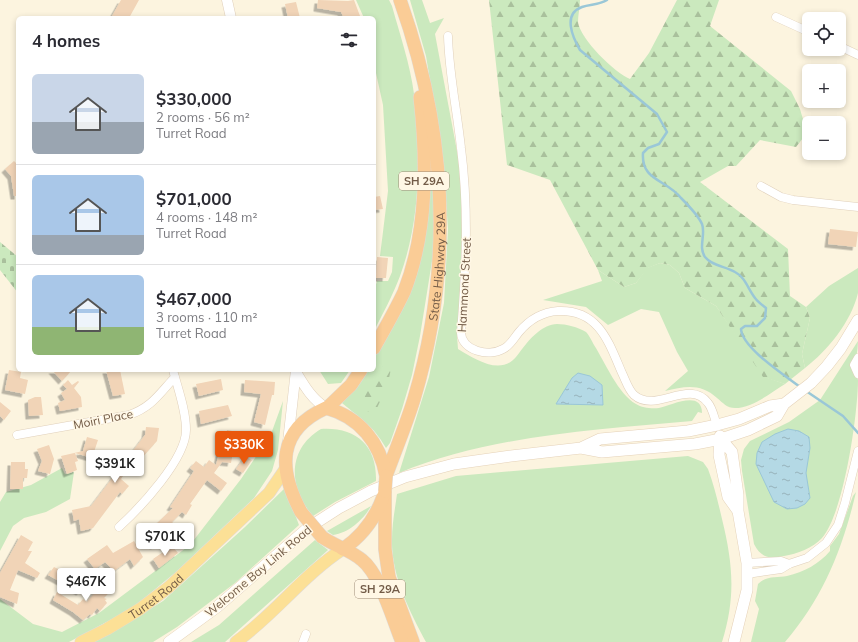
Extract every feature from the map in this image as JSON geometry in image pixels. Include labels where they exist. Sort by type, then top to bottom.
[{"type":"highway","name":"State Highway 29A","points":[[386,476],[414,399],[421,371],[435,303],[439,268],[441,209],[436,152],[429,100],[400,0]]},
{"type":"highway","name":"State Highway 29A","points":[[376,344],[404,291],[416,252],[420,226],[424,150],[416,51]]},
{"type":"highway","name":"SH 29A","points":[[360,372],[351,385],[327,408],[302,422],[294,431],[287,444],[286,468],[291,489],[301,512],[322,537],[362,560],[369,568],[379,585],[402,642]]},
{"type":"highway","name":"SH 29A","points":[[327,408],[347,416],[368,433],[381,453],[386,476],[384,498],[385,549],[389,577],[413,642]]},
{"type":"highway","name":"SH 29A","points":[[343,549],[363,532],[384,498]]},
{"type":"main road","name":"Welcome Bay Link Road","points":[[168,642],[217,607],[308,528],[339,508],[371,491],[405,477],[454,464],[581,448],[602,452],[695,444],[721,439],[748,430],[777,416],[789,400],[811,383],[838,353],[858,320]]},
{"type":"main road","name":"Welcome Bay Link Road","points":[[581,448],[600,439],[688,431],[717,425],[739,419],[789,400]]},
{"type":"main road","points":[[717,425],[721,439],[719,455],[728,496],[738,511],[747,568],[743,609],[734,642]]},
{"type":"main road","name":"Turret Road","points":[[82,642],[140,609],[169,587],[266,496],[274,487],[286,468]]},
{"type":"main road","points":[[236,642],[264,620],[309,574],[343,549]]},
{"type":"street","points":[[227,0],[231,16]]},
{"type":"street","points":[[776,16],[802,29]]},
{"type":"street","name":"Hammond Street","points":[[448,36],[449,65],[462,148],[467,210],[466,271],[461,333],[463,341],[470,347],[479,351],[497,352],[510,344],[523,328],[539,316],[559,311],[579,314],[591,320],[603,332],[627,383],[635,395],[642,400],[651,402],[685,394],[699,396],[708,402],[717,425]]},
{"type":"street","points":[[846,49],[858,55]]},
{"type":"street","points":[[761,186],[781,197],[793,200],[858,207]]},
{"type":"street","points":[[858,358],[854,365],[858,374]]},
{"type":"street","points":[[287,444],[296,372]]},
{"type":"street","points":[[297,372],[309,393],[317,402],[327,408]]},
{"type":"street","points":[[119,527],[137,511],[181,452],[186,432],[186,421],[174,373]]},
{"type":"street","name":"Moiri Place","points":[[17,435],[129,415],[141,411],[153,403],[174,373]]},
{"type":"street","points":[[747,568],[781,570],[789,564],[807,558],[818,550],[832,536],[838,525],[843,510],[858,451]]},
{"type":"green space","points":[[356,0],[389,0],[392,6],[410,72],[414,94],[418,139],[418,186],[412,232],[400,276],[376,327],[376,284],[377,281],[388,281],[392,272],[393,257],[380,256],[388,191],[383,105],[376,73],[376,16],[363,16]]},
{"type":"green space","points":[[410,0],[422,0],[430,23],[444,18],[435,34],[460,167],[464,267],[457,336],[458,349],[487,364],[503,365],[510,363],[526,344],[544,328],[557,324],[576,327],[586,332],[612,377],[629,399],[636,404],[647,408],[659,408],[677,402],[691,400],[697,402],[701,406],[702,413],[698,412],[692,421],[581,431],[507,442],[434,460],[399,473],[429,377],[444,303],[448,229],[443,159],[426,56]]},
{"type":"green space","points":[[489,0],[580,0],[578,22],[585,37],[591,46],[607,63],[630,79],[649,53],[677,0],[719,0],[710,26],[791,91],[802,116],[802,139],[796,147],[760,140],[736,166],[728,166],[700,182],[788,249],[790,296],[806,307],[810,318],[802,354],[805,368],[785,384],[763,377],[716,306],[685,288],[679,273],[670,265],[660,263],[648,268],[636,283],[624,287],[598,270],[550,180],[507,165]]},
{"type":"green space","points":[[425,116],[437,230],[420,336],[412,375],[390,443],[386,448],[376,433],[361,418],[342,403],[365,372],[376,372],[376,354],[401,309],[409,287]]},
{"type":"green space","points":[[0,242],[16,255],[16,290],[0,270]]},
{"type":"green space","points":[[660,263],[670,265],[679,273],[685,288],[716,306],[765,377],[785,384],[755,403],[748,406],[735,408],[727,406],[711,393],[699,388],[686,387],[665,391],[688,371],[677,352],[659,312],[641,309],[608,325],[586,307],[543,300],[602,281],[598,270],[624,287],[636,283],[647,268]]},
{"type":"green space","points":[[858,268],[858,293],[850,314],[838,335],[814,361],[805,368],[802,354],[810,318],[806,307],[829,286]]},
{"type":"green space","points":[[858,341],[855,366],[858,380],[852,438],[843,486],[830,525],[818,542],[804,550],[779,557],[763,555],[754,544],[742,471],[741,460],[744,449],[750,441],[789,422],[820,400]]},
{"type":"green space","points":[[387,363],[391,369],[387,387],[376,410],[369,412],[362,409],[370,383],[382,367]]},
{"type":"green space","points":[[320,372],[349,372],[341,383],[328,384]]},
{"type":"green space","points":[[283,401],[278,450],[272,471],[254,498],[176,572],[131,609],[69,642],[0,642],[0,599],[33,624],[62,632],[99,613],[190,545],[241,479],[271,434]]},
{"type":"green space","points":[[321,429],[344,431],[354,435],[362,441],[373,457],[376,481],[335,502],[313,516],[299,493],[295,470],[297,458],[302,447],[310,437]]},
{"type":"green space","points":[[688,456],[703,462],[708,469],[729,551],[731,566],[731,595],[722,642],[426,642],[408,606],[398,580],[395,566],[392,534],[397,494],[456,476]]},
{"type":"green space","points":[[62,468],[65,474],[74,472],[70,499],[46,512],[24,518],[13,526],[0,551],[0,502],[6,492],[31,485]]},
{"type":"green space","points":[[285,488],[299,525],[235,583],[177,627],[153,642],[94,642],[163,601],[245,527]]},
{"type":"green space","points":[[856,492],[845,533],[838,552],[821,590],[810,608],[785,642],[751,642],[759,609],[755,601],[758,584],[768,578],[787,576],[799,572],[811,567],[826,556],[830,551],[830,546],[839,534],[853,496]]},
{"type":"green space","points":[[371,506],[355,525],[345,531],[333,535],[327,531]]},
{"type":"green space","points":[[315,540],[328,550],[225,642],[191,642],[219,625]]},
{"type":"water","points":[[578,373],[590,376],[602,385],[603,405],[556,404],[572,378]]},
{"type":"water","points":[[788,429],[799,431],[809,437],[810,448],[806,473],[810,498],[805,504],[797,508],[787,509],[774,502],[756,464],[757,453],[762,442],[775,434]]},
{"type":"building","points":[[121,0],[139,0],[130,16],[112,16]]},
{"type":"building","points":[[318,0],[354,0],[360,16],[343,16],[341,12],[317,8]]},
{"type":"building","points":[[296,2],[300,16],[288,16],[285,4]]},
{"type":"building","points":[[14,161],[16,163],[16,196],[14,196],[11,176],[5,169]]},
{"type":"building","points":[[380,196],[383,209],[376,210],[376,197]]},
{"type":"building","points":[[830,229],[858,232],[856,247],[828,244]]},
{"type":"building","points":[[377,257],[388,258],[386,278],[376,278]]},
{"type":"building","points":[[9,370],[21,372],[20,378],[28,380],[25,394],[5,390]]},
{"type":"building","points":[[54,372],[70,372],[62,381]]},
{"type":"building","points":[[107,372],[120,372],[125,394],[113,396]]},
{"type":"building","points":[[221,379],[223,390],[199,396],[196,384]]},
{"type":"building","points":[[68,380],[72,385],[78,381],[79,382],[74,388],[81,397],[82,407],[60,411],[58,403],[65,400],[61,393],[67,389],[63,385]]},
{"type":"building","points":[[245,380],[275,382],[274,395],[272,395],[265,425],[254,422],[261,394],[244,392]]},
{"type":"building","points":[[35,397],[41,397],[43,415],[29,416],[28,400]]},
{"type":"building","points":[[0,402],[11,411],[4,420],[0,416]]},
{"type":"building","points":[[228,405],[232,416],[201,424],[199,411]]},
{"type":"building","points":[[146,427],[159,428],[157,441],[133,470],[129,467],[121,479],[129,486],[122,494],[120,492],[93,528],[81,531],[79,519],[74,521],[72,510],[91,506],[145,435]]},
{"type":"building","points":[[227,430],[237,432],[235,445],[224,445]]},
{"type":"building","points":[[87,437],[98,440],[92,458],[75,453],[78,461],[75,462],[77,470],[67,474],[61,456],[83,451]]},
{"type":"building","points":[[249,437],[262,437],[261,444],[249,445]]},
{"type":"building","points":[[49,445],[54,459],[50,474],[38,471],[42,461],[37,449]]},
{"type":"building","points":[[221,446],[233,452],[231,463],[222,462],[214,473],[227,483],[221,491],[207,480],[190,504],[192,505],[186,515],[182,512],[172,522],[181,530],[174,538],[168,532],[154,546],[140,532],[149,523],[153,527],[173,508],[170,507],[194,471],[190,468],[196,461],[204,467],[209,460],[216,465]]},
{"type":"building","points":[[245,457],[252,460],[243,473],[236,469]]},
{"type":"building","points":[[11,462],[25,462],[25,469],[28,469],[27,478],[23,478],[23,489],[10,489]]},
{"type":"building","points":[[21,535],[33,542],[28,551],[32,551],[25,563],[40,573],[37,578],[18,570],[10,590],[19,593],[17,604],[0,597],[0,573]]},
{"type":"building","points":[[134,541],[143,557],[134,566],[130,559],[114,571],[105,562],[95,569],[87,559],[107,545],[113,553]]},
{"type":"building","points":[[172,546],[178,553],[159,568],[153,559]]},
{"type":"building","points":[[54,567],[70,575],[72,571],[79,575],[78,579],[85,582],[80,592],[48,575]]},
{"type":"building","points":[[104,581],[112,589],[104,598],[107,599],[105,600],[107,603],[100,611],[97,608],[92,615],[90,614],[83,620],[53,600],[57,592],[78,605],[83,599],[87,602]]},
{"type":"waterway","points":[[607,0],[601,3],[582,7],[576,10],[572,15],[571,27],[577,45],[580,50],[657,114],[667,132],[659,144],[648,148],[643,153],[643,162],[646,169],[650,175],[675,192],[698,217],[703,228],[702,249],[705,257],[711,262],[738,274],[744,280],[756,299],[766,308],[765,318],[757,326],[745,326],[741,329],[743,336],[756,353],[800,387]]},
{"type":"waterway","points":[[806,391],[843,416],[858,433]]}]
